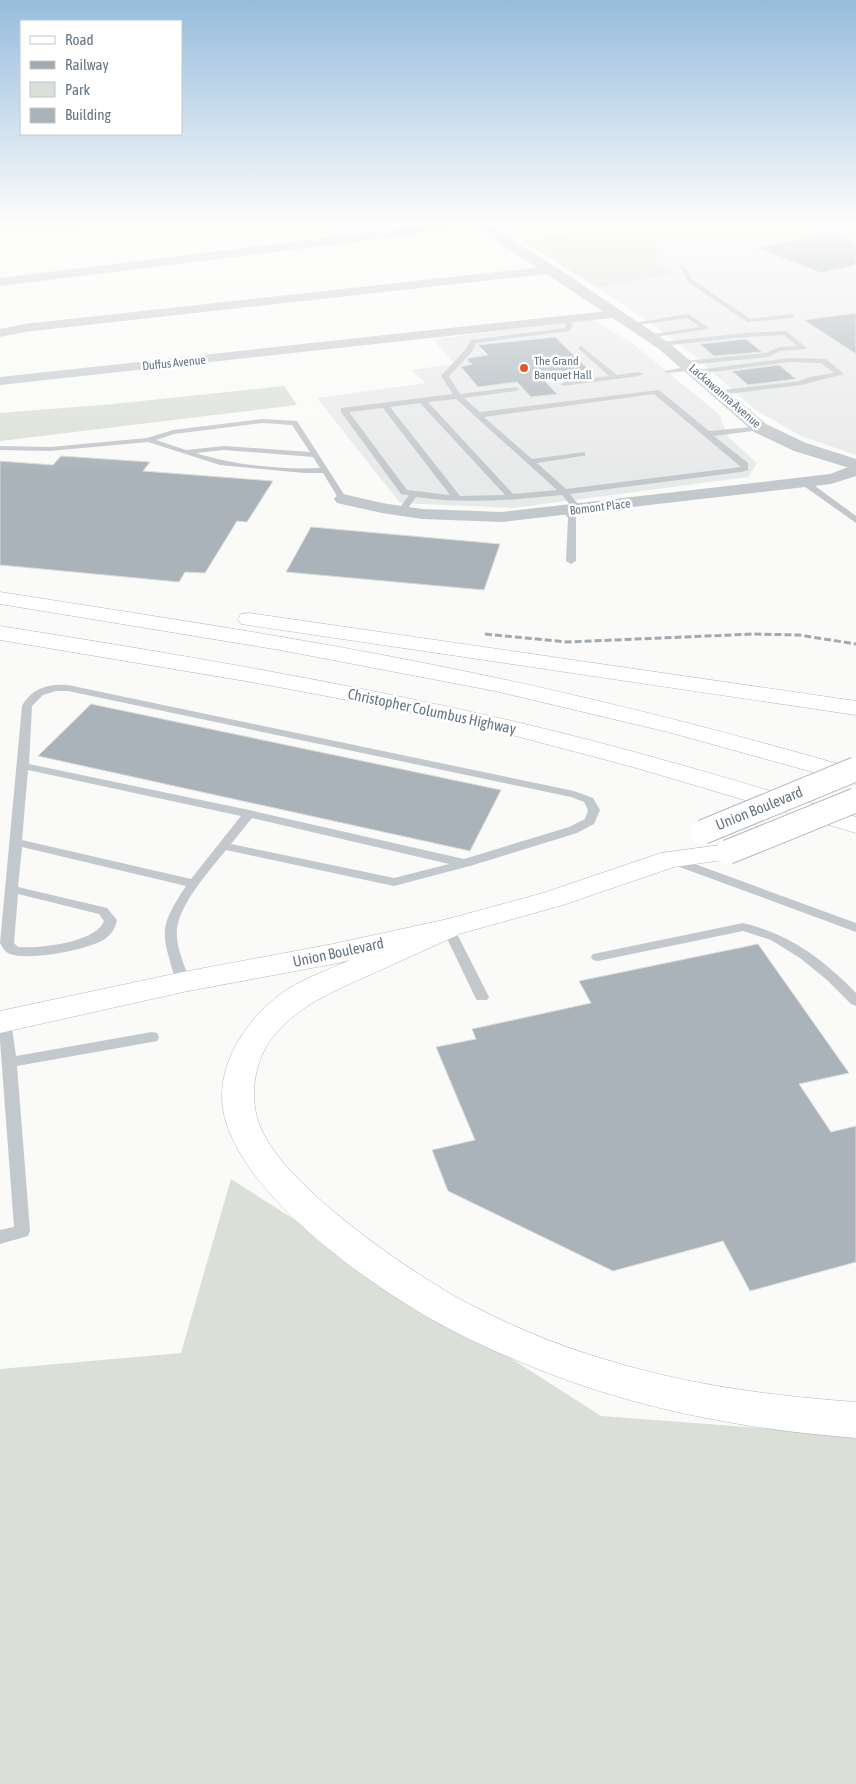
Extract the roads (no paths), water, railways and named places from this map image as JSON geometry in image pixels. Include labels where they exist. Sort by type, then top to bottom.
[{"type":"main road","points":[[0,584],[856,708]]},
{"type":"main road","points":[[0,598],[308,648],[443,674],[657,723],[856,778]]},
{"type":"main road","name":"Christopher Columbus Highway","points":[[0,632],[239,672],[417,707],[625,757],[856,825]]},
{"type":"main road","name":"Union Boulevard","points":[[670,860],[703,832],[856,769]]},
{"type":"main road","name":"Union Boulevard","points":[[2,1022],[183,982],[333,954],[448,928],[553,899],[670,860],[728,852],[856,800]]},
{"type":"main road","points":[[448,928],[306,992],[284,1006],[267,1022],[244,1058],[239,1078],[238,1102],[243,1123],[253,1145],[270,1169],[300,1201],[340,1236],[390,1274],[444,1307],[505,1339],[572,1366],[644,1387],[719,1405],[786,1415],[856,1420]]},
{"type":"street","points":[[0,333],[24,328],[203,308]]},
{"type":"street","name":"Lackawanna Avenue","points":[[608,308],[692,368],[718,393],[760,428],[800,447],[856,467]]},
{"type":"street","name":"Duffus Avenue","points":[[0,382],[564,329],[616,314]]},
{"type":"street","name":"Bomont Place","points":[[343,499],[401,512],[481,518],[522,516],[832,479],[845,475],[856,467]]},
{"type":"lane","points":[[729,308],[749,322],[792,316]]},
{"type":"lane","points":[[631,324],[688,316],[706,328],[655,340]]},
{"type":"lane","points":[[564,329],[473,341],[469,350],[445,376],[458,396],[564,492],[572,510],[571,561]]},
{"type":"lane","points":[[655,340],[786,333],[804,348],[779,349],[768,354],[692,368]]},
{"type":"lane","points":[[581,348],[615,377]]},
{"type":"lane","points":[[668,371],[790,360],[823,361],[840,374],[810,379],[801,383],[718,393]]},
{"type":"lane","points":[[565,384],[639,374]]},
{"type":"lane","points":[[577,382],[584,388]]},
{"type":"lane","points":[[478,415],[594,397],[656,392],[745,464],[745,468],[497,500],[414,494],[404,492],[344,410],[516,389]]},
{"type":"lane","points":[[422,400],[512,498]]},
{"type":"lane","points":[[385,405],[457,498]]},
{"type":"lane","points":[[0,448],[50,449],[148,440],[173,432],[263,421],[294,423],[343,499]]},
{"type":"lane","points":[[707,434],[760,428]]},
{"type":"lane","points":[[148,440],[220,463],[326,470]]},
{"type":"lane","points":[[181,451],[224,448],[316,455]]},
{"type":"lane","points":[[530,462],[582,454]]},
{"type":"lane","points":[[804,482],[856,520]]},
{"type":"lane","points":[[401,512],[414,494]]},
{"type":"lane","points":[[12,888],[103,911],[110,920],[108,929],[96,938],[84,942],[26,953],[13,950],[7,943],[15,842],[29,702],[40,692],[60,688],[574,794],[589,800],[594,815],[583,826],[466,863],[394,882],[224,846]]},
{"type":"lane","points":[[23,766],[250,814],[466,863]]},
{"type":"lane","points":[[183,982],[170,930],[175,915],[194,884],[250,814]]},
{"type":"lane","points":[[15,842],[194,884]]},
{"type":"lane","points":[[670,860],[856,928]]},
{"type":"lane","points":[[598,957],[743,927],[750,928],[775,937],[793,947],[834,978],[856,1002]]},
{"type":"lane","points":[[448,928],[482,997]]},
{"type":"lane","points":[[0,1237],[22,1231],[10,1062],[2,1022]]},
{"type":"lane","points":[[10,1062],[152,1037]]},
{"type":"railway","points":[[485,634],[567,642],[754,634],[799,635],[856,644]]},
{"type":"place","name":"The Grand Banquet Hall","points":[[524,368]]}]
